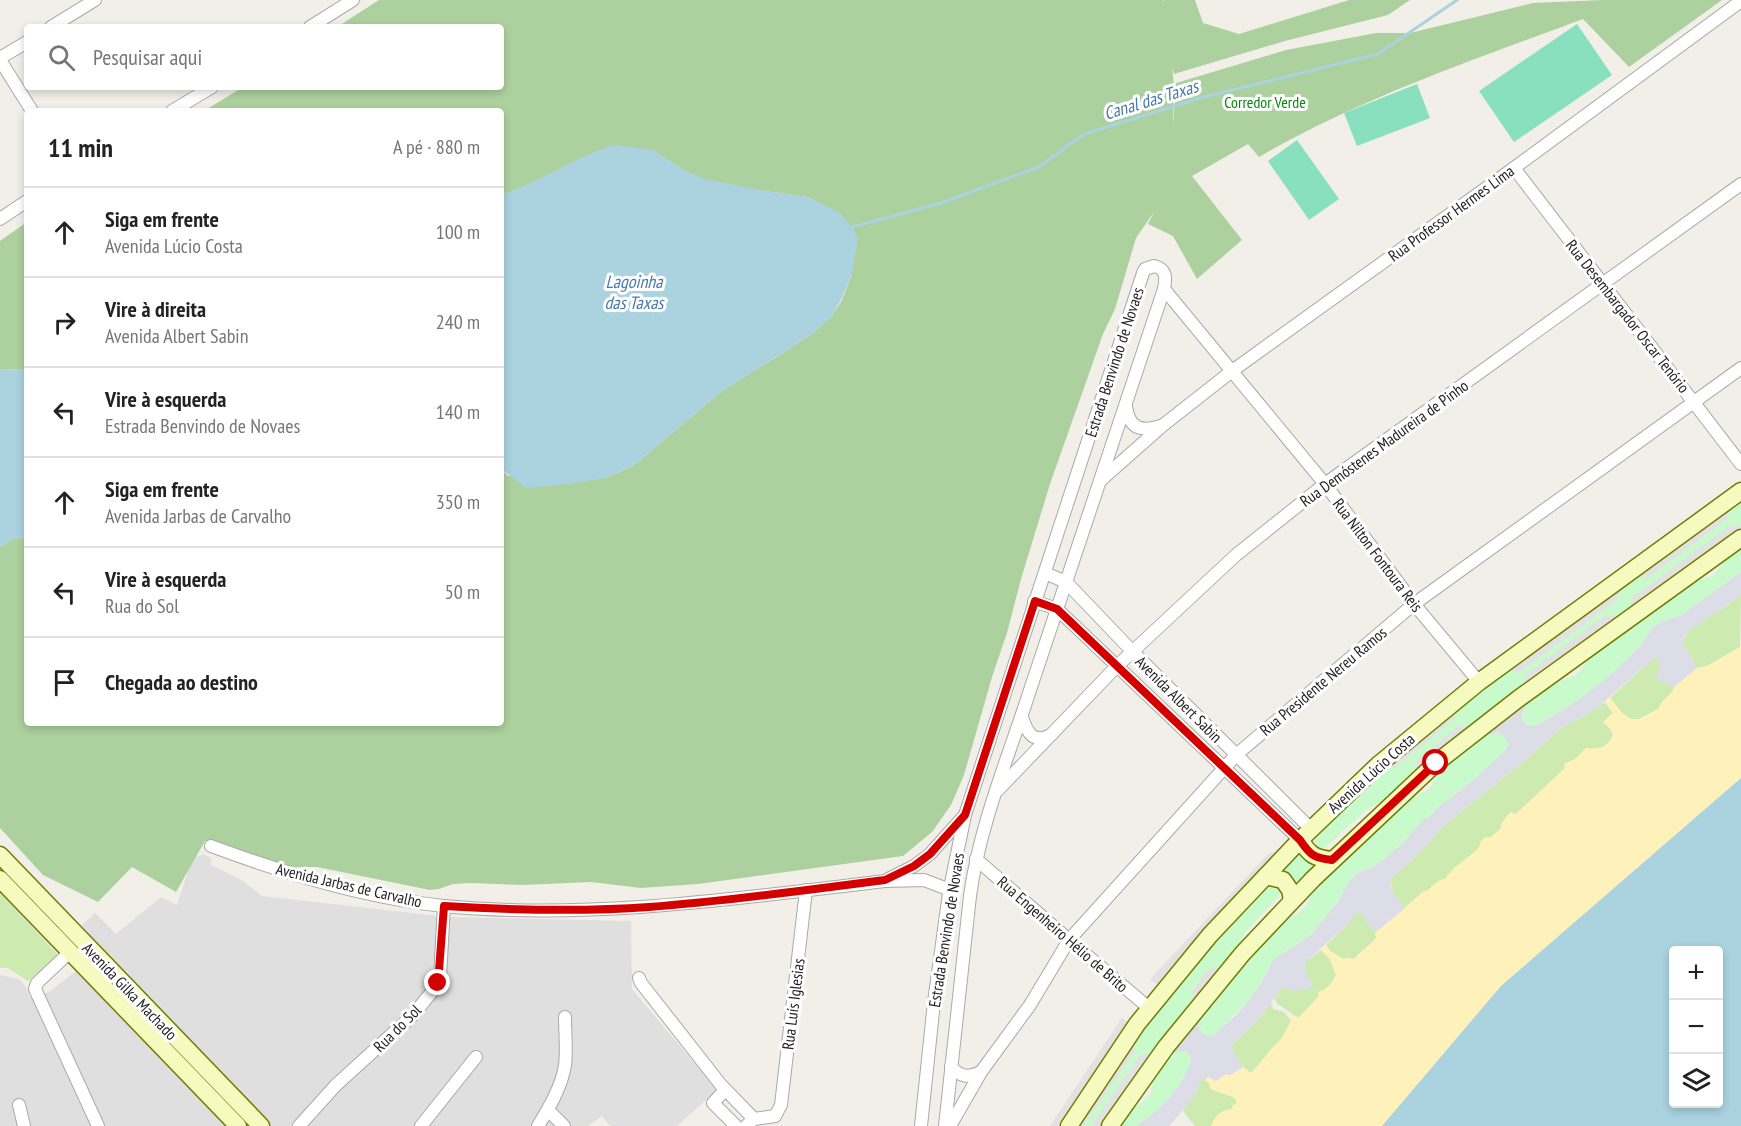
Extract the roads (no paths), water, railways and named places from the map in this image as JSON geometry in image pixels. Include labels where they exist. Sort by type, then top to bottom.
[{"type":"main road","name":"Avenida Lúcio Costa","points":[[1069,1126],[1149,1008],[1209,935],[1305,835],[1377,765],[1479,682],[1741,491]]},
{"type":"main road","points":[[1110,1126],[1166,1047],[1243,953],[1332,860],[1436,763],[1485,724],[1741,538]]},
{"type":"main road","points":[[1305,835],[1312,855],[1332,860]]},
{"type":"main road","name":"Avenida Gilka Machado","points":[[0,855],[48,918],[70,952],[261,1126]]},
{"type":"main road","points":[[1266,876],[1283,880],[1290,890],[1292,900]]},
{"type":"main road","name":"Avenida Gilka Machado","points":[[0,879],[48,918],[160,1034],[238,1126]]},
{"type":"street","points":[[56,24],[95,0]]},
{"type":"street","points":[[315,24],[353,0]]},
{"type":"street","name":"Rua Professor Hermes Lima","points":[[1100,481],[1162,426],[1232,371],[1741,2]]},
{"type":"street","points":[[24,44],[0,59],[30,108]]},
{"type":"street","points":[[177,108],[207,90]]},
{"type":"street","name":"Rua Desembargador Oscar Tenório","points":[[1514,168],[1741,465]]},
{"type":"street","name":"Rua Demóstenes Madureira de Pinho","points":[[993,795],[1132,652],[1236,555],[1325,484],[1741,184]]},
{"type":"street","points":[[0,219],[24,203]]},
{"type":"street","name":"Estrada Benvindo de Novaes","points":[[921,1126],[934,1002],[950,890],[965,815],[1145,269],[1154,266],[1163,270],[1166,279],[1164,289],[1022,717],[993,795],[976,859],[945,1126]]},
{"type":"street","name":"Rua Nilton Fontoura Reis","points":[[1164,289],[1325,484],[1414,604],[1479,682]]},
{"type":"street","name":"Rua Presidente Nereu Ramos","points":[[950,1126],[981,1072],[1030,1005],[1069,940],[1222,768],[1414,604],[1741,368]]},
{"type":"street","points":[[1126,406],[1130,420],[1137,427],[1144,430],[1162,426]]},
{"type":"street","name":"Avenida Albert Sabin","points":[[1045,573],[1066,582],[1132,652],[1236,755],[1305,835]]},
{"type":"street","name":"Avenida Albert Sabin","points":[[1035,601],[1057,609],[1222,768],[1305,835]]},
{"type":"street","points":[[1022,717],[1025,728],[1037,738],[1045,738],[1053,733]]},
{"type":"street","name":"Avenida Jarbas de Carvalho","points":[[885,880],[914,866],[930,854],[965,815]]},
{"type":"street","name":"Avenida Jarbas de Carvalho","points":[[211,846],[262,865],[343,887],[444,906],[502,909],[615,909],[671,905],[885,880],[924,880],[950,890]]},
{"type":"street","name":"Rua Engenheiro Hélio de Brito","points":[[976,859],[1149,1008]]},
{"type":"street","name":"Rua Luís Iglesias","points":[[777,1121],[781,1105],[806,890]]},
{"type":"street","name":"Rua do Sol","points":[[299,1126],[336,1085],[402,1026],[435,988],[440,977],[444,906]]},
{"type":"street","points":[[70,952],[37,983],[36,989],[98,1126]]},
{"type":"street","points":[[639,978],[750,1122],[777,1121]]},
{"type":"street","points":[[538,1126],[548,1110],[565,1065],[565,1017]]},
{"type":"street","points":[[421,1126],[476,1058]]},
{"type":"street","points":[[951,1067],[961,1076],[966,1077],[981,1072]]},
{"type":"street","points":[[725,1090],[713,1103],[736,1126]]},
{"type":"street","points":[[19,1105],[24,1126]]},
{"type":"street","points":[[548,1110],[564,1126]]},
{"type":"water","name":"Lagoinha das Taxas","points":[[615,145],[653,150],[686,171],[705,179],[809,197],[840,213],[852,227],[858,238],[852,274],[831,317],[814,332],[722,391],[633,466],[606,478],[526,488],[504,471],[504,194]]},
{"type":"water","points":[[0,369],[24,370],[24,537],[15,538],[0,547]]},
{"type":"water","points":[[1741,778],[1741,1126],[1382,1126],[1501,986]]},
{"type":"waterway","name":"Canal das Taxas","points":[[852,227],[941,203],[1039,167],[1084,134],[1204,97],[1378,54],[1457,0]]},
{"type":"park label","name":"Corredor Verde","points":[[1265,102]]}]
